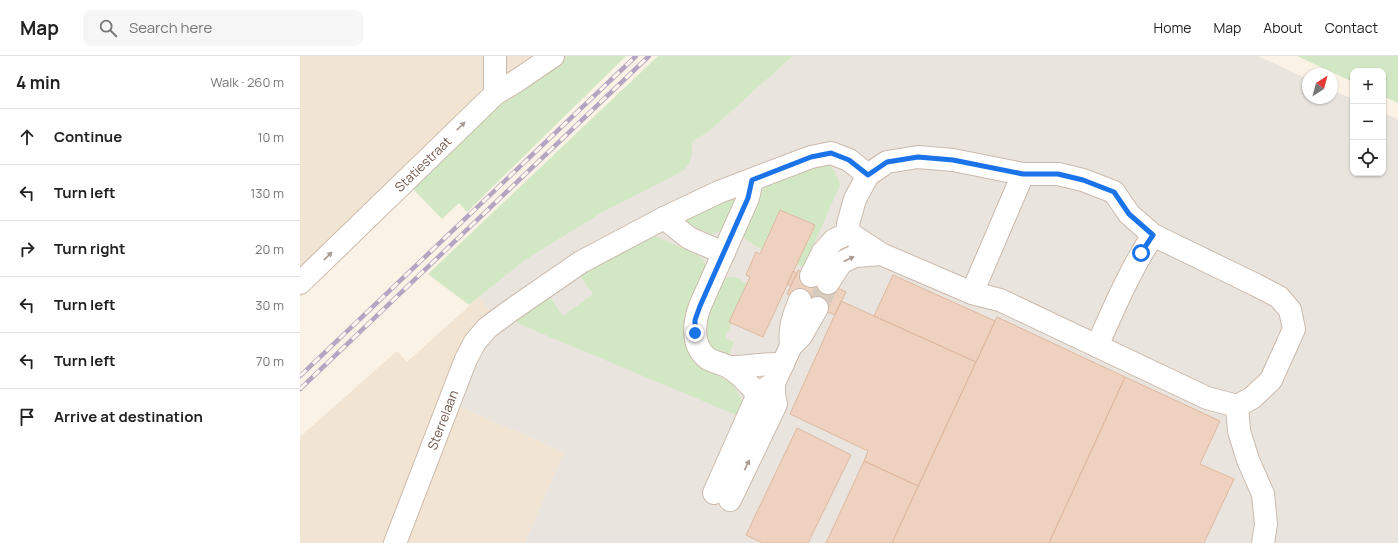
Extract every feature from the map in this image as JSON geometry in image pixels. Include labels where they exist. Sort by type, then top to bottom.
[{"type":"street","points":[[495,56],[495,94]]},
{"type":"street","name":"Statiestraat","points":[[300,283],[495,94],[554,56]]},
{"type":"street","name":"Sterrelaan","points":[[395,543],[466,359],[475,342],[487,328],[581,262],[664,218],[719,192],[811,157],[831,153],[849,160],[868,175]]},
{"type":"street","points":[[918,157],[953,160],[1023,174],[1058,174],[1083,180],[1114,192],[1129,214],[1153,235],[1279,297],[1290,310],[1294,329],[1271,380],[1252,398],[1237,406],[1207,398],[1000,300],[972,293],[881,254],[849,233],[848,224],[855,199],[868,175],[887,162],[918,157]]},
{"type":"street","points":[[972,293],[1023,174]]},
{"type":"street","points":[[752,180],[748,198],[700,306],[695,320],[695,333],[698,346],[707,358],[730,367],[776,372]]},
{"type":"street","points":[[664,218],[689,238],[724,253]]},
{"type":"street","points":[[849,233],[834,240],[823,252],[819,280],[841,263],[855,256],[881,254]]},
{"type":"street","points":[[1097,346],[1126,282],[1141,253],[1153,235]]},
{"type":"street","points":[[722,497],[776,404],[774,394],[776,372],[801,336],[809,304]]},
{"type":"street","points":[[730,367],[747,367],[767,364],[776,372]]},
{"type":"street","points":[[1237,406],[1238,431],[1248,460],[1263,494],[1266,524],[1263,543]]},
{"type":"shaded area","points":[[300,56],[536,56],[407,164],[300,267]]},
{"type":"shaded area","points":[[793,56],[1258,56],[1302,76],[1302,104],[1338,104],[1338,93],[1350,98],[1350,176],[1386,176],[1386,114],[1398,119],[1398,543],[525,543],[564,452],[460,407],[479,356],[486,344],[504,327],[479,297],[525,260],[601,213],[683,171],[692,142],[708,132]]},
{"type":"shaded area","points":[[479,297],[504,327],[479,356],[460,407],[564,452],[525,543],[300,543],[300,437],[397,351],[407,362]]},
{"type":"green space","points":[[563,56],[626,56],[467,212],[459,203],[442,219],[413,189],[300,297],[300,290],[497,102]]},
{"type":"green space","points":[[658,56],[793,56],[708,132],[692,142],[691,158],[683,171],[601,213],[525,260],[469,305],[428,274]]},
{"type":"green space","points":[[1297,56],[1398,56],[1398,103],[1386,97],[1386,68],[1350,68],[1350,81],[1338,75],[1338,68],[1323,68]]},
{"type":"green space","points":[[824,164],[833,169],[837,175],[840,185],[804,267],[796,264],[814,224],[780,210],[762,250],[745,239],[743,233],[757,198],[769,182]]},
{"type":"green space","points":[[735,195],[737,199],[722,231],[711,234],[689,224],[685,220]]},
{"type":"green space","points":[[645,236],[655,236],[698,255],[703,260],[706,266],[686,318],[708,370],[729,382],[736,389],[741,398],[743,408],[741,417],[519,324],[515,318],[549,296],[563,316],[593,294],[579,275]]},
{"type":"green space","points":[[734,277],[747,284],[729,322],[732,323],[725,338],[734,342],[729,355],[707,347],[704,325],[721,280],[724,278]]},
{"type":"building","points":[[780,210],[815,225],[763,337],[729,322],[750,277],[746,275],[756,252],[760,254]]},
{"type":"building","points":[[798,270],[846,292],[835,315],[787,294]]},
{"type":"building","points":[[793,271],[797,273],[791,286],[787,284]]},
{"type":"building","points":[[893,275],[995,321],[976,362],[874,316]]},
{"type":"building","points":[[841,301],[976,362],[918,486],[864,461],[868,451],[790,414]]},
{"type":"building","points":[[997,317],[1125,377],[1049,543],[892,543]]},
{"type":"building","points":[[1125,377],[1220,421],[1200,464],[1234,479],[1204,543],[1049,543]]},
{"type":"building","points":[[797,428],[851,455],[808,543],[762,543],[746,535]]},
{"type":"building","points":[[864,461],[918,486],[892,543],[826,543]]},
{"type":"tunnel","points":[[817,308],[828,283]]},
{"type":"railway","points":[[300,376],[636,56]]},
{"type":"railway","points":[[300,389],[649,56]]},
{"type":"route","points":[[695,333],[695,320],[700,306],[748,198],[752,180],[811,157],[831,153],[849,160],[868,175],[887,162],[918,157],[953,160],[1023,174],[1058,174],[1083,180],[1114,192],[1129,214],[1153,235],[1141,253]]}]
